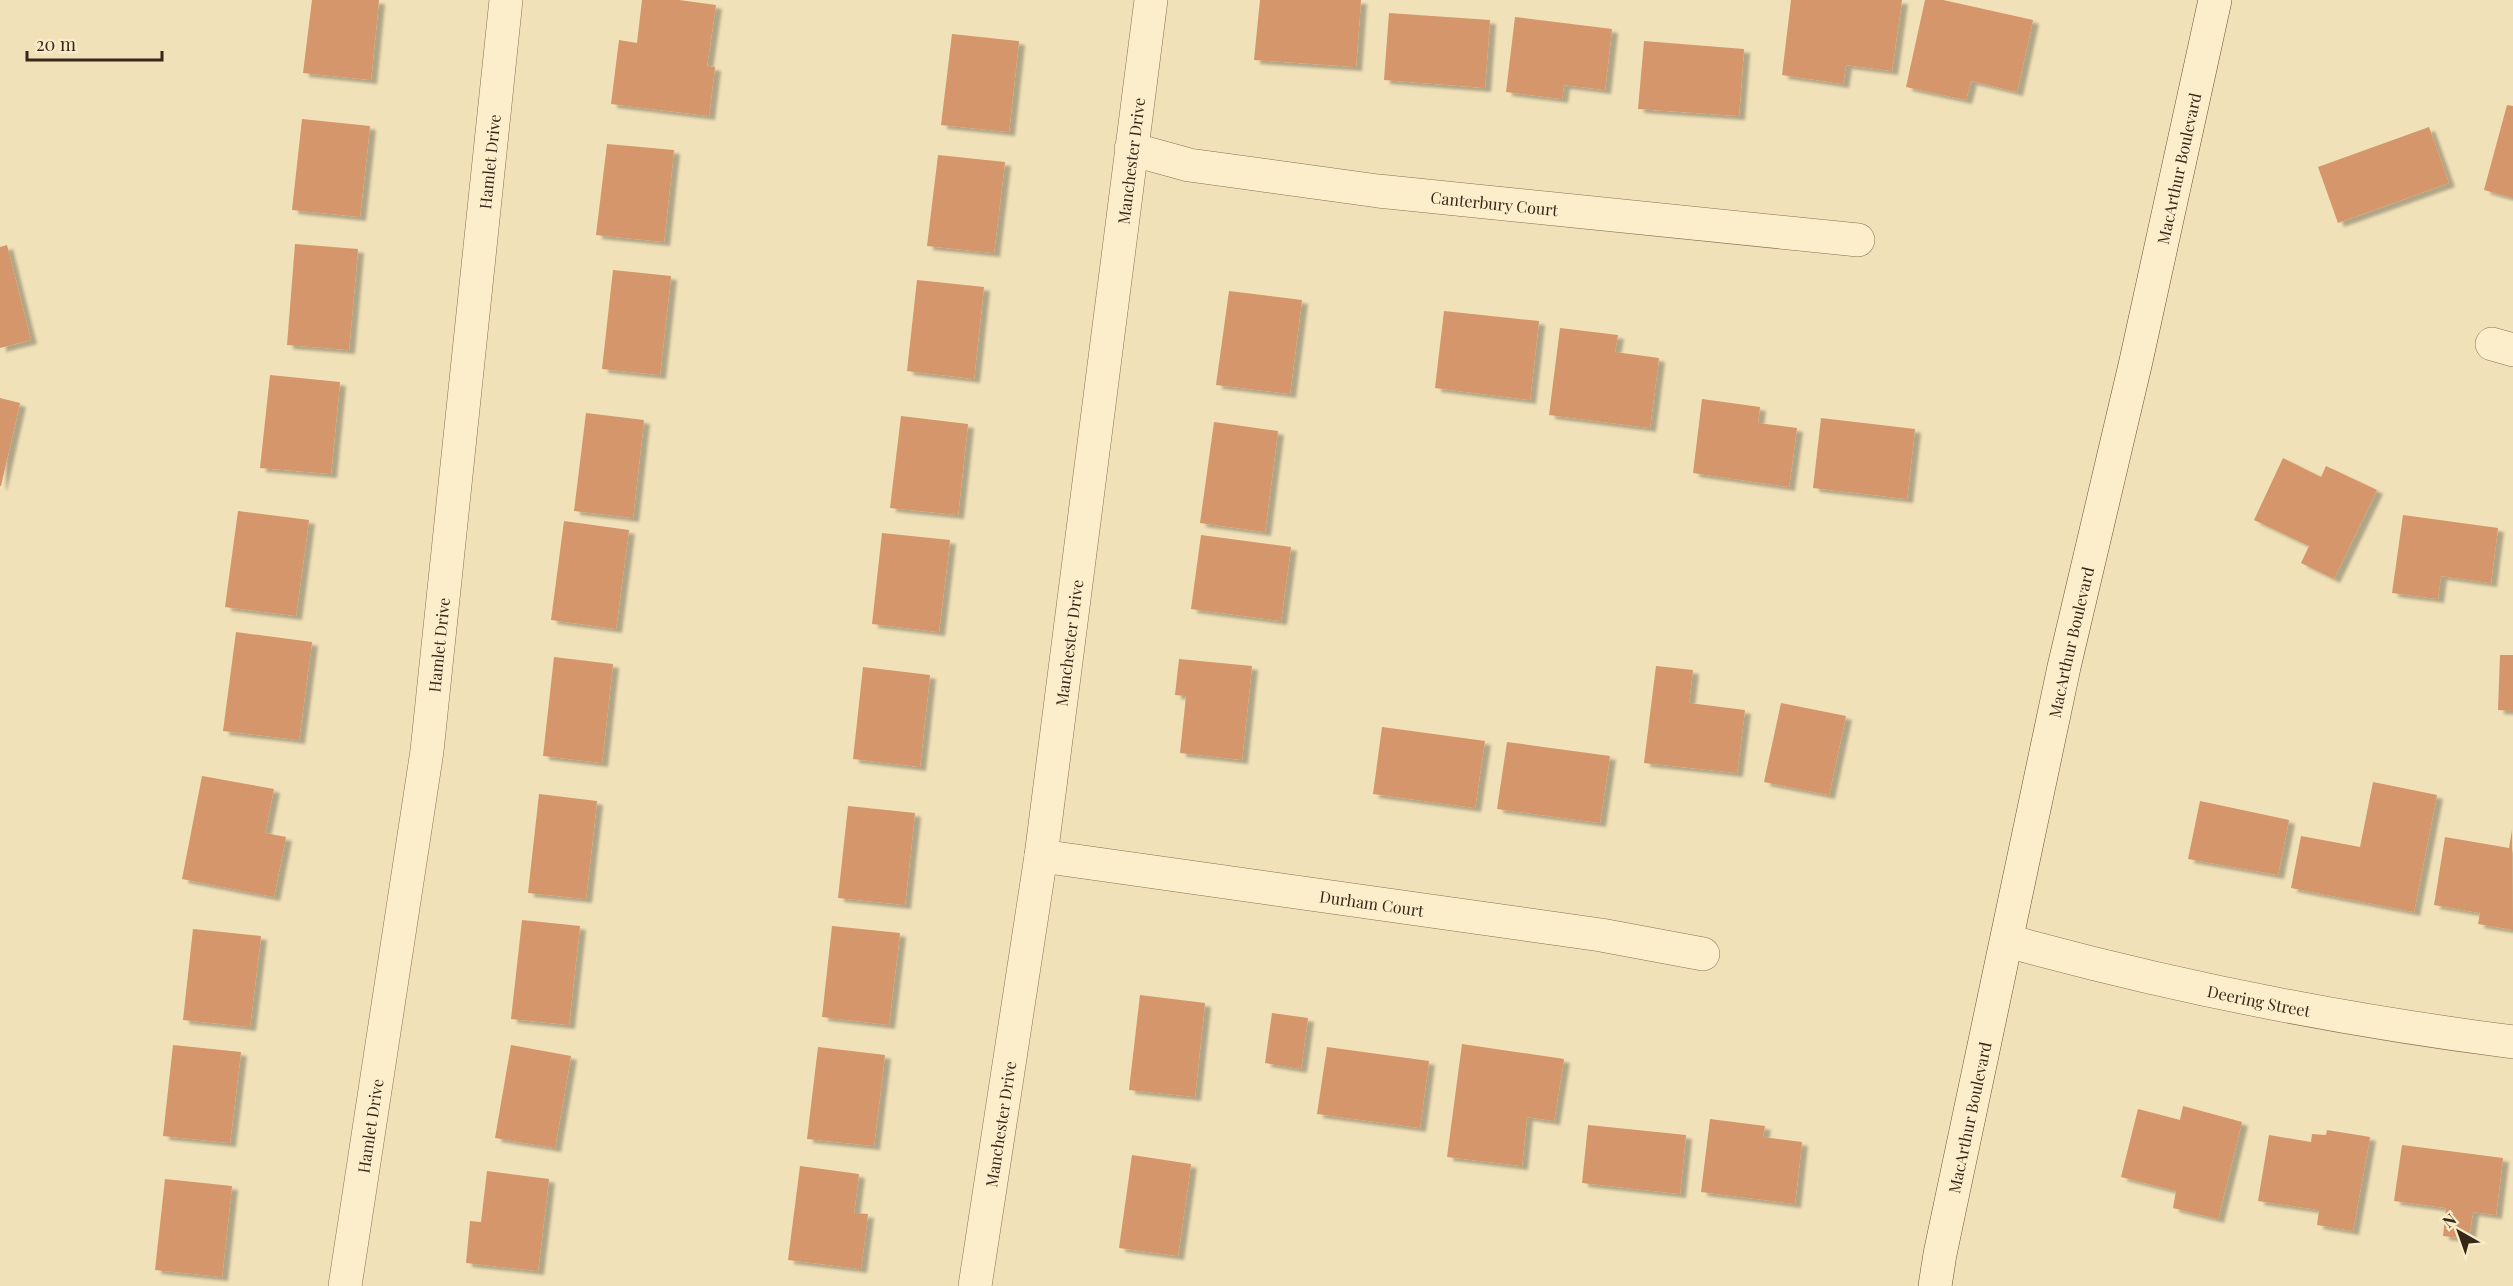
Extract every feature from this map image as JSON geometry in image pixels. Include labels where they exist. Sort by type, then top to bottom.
[{"type":"street","name":"Hamlet Drive","points":[[345,1286],[427,751],[506,0]]},
{"type":"street","name":"Manchester Drive","points":[[975,1286],[1041,856],[1151,0]]},
{"type":"street","name":"MacArthur Boulevard","points":[[1935,1286],[2064,667],[2136,361],[2215,0]]},
{"type":"street","name":"Canterbury Court","points":[[1131,148],[1189,165],[1378,191],[1858,240]]},
{"type":"street","name":"Durham Court","points":[[1041,856],[1601,934],[1703,954]]},
{"type":"street","name":"Deering Street","points":[[2008,941],[2208,991],[2413,1029],[2513,1042]]},
{"type":"building","points":[[312,0],[379,0],[371,80],[303,73]]},
{"type":"building","points":[[642,0],[679,0],[716,5],[707,66],[715,67],[709,116],[611,104],[619,40],[637,43]]},
{"type":"building","points":[[1260,0],[1361,0],[1356,67],[1254,60]]},
{"type":"building","points":[[1791,0],[1902,0],[1892,71],[1846,65],[1843,84],[1782,75]]},
{"type":"building","points":[[1925,0],[1943,0],[2033,20],[2017,92],[1971,81],[1966,100],[1906,87]]},
{"type":"building","points":[[1389,13],[1490,20],[1485,88],[1384,80]]},
{"type":"building","points":[[1515,17],[1612,29],[1605,90],[1564,85],[1562,99],[1506,92]]},
{"type":"building","points":[[952,34],[1019,41],[1009,132],[941,125]]},
{"type":"building","points":[[1644,41],[1744,49],[1739,116],[1638,109]]},
{"type":"building","points":[[2507,105],[2513,106],[2513,198],[2484,190]]},
{"type":"building","points":[[302,119],[370,126],[360,217],[292,210]]},
{"type":"building","points":[[2429,127],[2449,183],[2338,223],[2318,167]]},
{"type":"building","points":[[607,144],[674,150],[664,242],[596,235]]},
{"type":"building","points":[[938,155],[1005,162],[994,253],[927,246]]},
{"type":"building","points":[[295,244],[358,249],[349,350],[287,345]]},
{"type":"building","points":[[7,245],[31,340],[0,348],[0,247]]},
{"type":"building","points":[[613,270],[671,276],[660,375],[602,369]]},
{"type":"building","points":[[917,280],[984,287],[974,379],[907,371]]},
{"type":"building","points":[[1229,291],[1302,300],[1290,394],[1216,385]]},
{"type":"building","points":[[1444,311],[1539,321],[1530,400],[1435,388]]},
{"type":"building","points":[[1560,328],[1618,335],[1615,352],[1659,358],[1650,428],[1549,415]]},
{"type":"building","points":[[270,375],[340,382],[331,474],[260,468]]},
{"type":"building","points":[[0,398],[20,403],[1,486],[0,486]]},
{"type":"building","points":[[1702,399],[1760,407],[1758,423],[1797,428],[1789,487],[1693,473]]},
{"type":"building","points":[[586,413],[644,420],[633,518],[574,511]]},
{"type":"building","points":[[901,416],[968,424],[958,515],[890,508]]},
{"type":"building","points":[[1821,418],[1915,429],[1907,499],[1813,488]]},
{"type":"building","points":[[1214,422],[1278,431],[1265,532],[1200,523]]},
{"type":"building","points":[[2283,458],[2321,477],[2326,466],[2377,490],[2334,579],[2301,563],[2309,546],[2254,520]]},
{"type":"building","points":[[238,511],[309,520],[296,616],[225,607]]},
{"type":"building","points":[[2403,515],[2498,528],[2491,583],[2441,576],[2438,599],[2392,593]]},
{"type":"building","points":[[564,521],[629,530],[616,629],[551,620]]},
{"type":"building","points":[[882,533],[950,540],[939,632],[872,624]]},
{"type":"building","points":[[1201,535],[1291,547],[1281,621],[1191,609]]},
{"type":"building","points":[[236,632],[312,642],[299,740],[223,731]]},
{"type":"building","points":[[2500,655],[2513,655],[2513,711],[2498,710]]},
{"type":"building","points":[[554,657],[613,664],[602,763],[543,756]]},
{"type":"building","points":[[1179,659],[1252,666],[1242,760],[1180,753],[1186,696],[1175,695]]},
{"type":"building","points":[[1656,666],[1693,670],[1689,703],[1745,710],[1737,773],[1644,763]]},
{"type":"building","points":[[863,667],[930,675],[920,767],[853,759]]},
{"type":"building","points":[[1781,703],[1846,716],[1829,795],[1764,782]]},
{"type":"building","points":[[1382,727],[1485,741],[1475,808],[1373,794]]},
{"type":"building","points":[[1507,742],[1610,756],[1600,823],[1497,809]]},
{"type":"building","points":[[202,776],[274,789],[265,833],[286,837],[274,897],[182,879]]},
{"type":"building","points":[[2373,782],[2437,795],[2414,912],[2291,888],[2301,836],[2360,847]]},
{"type":"building","points":[[539,794],[597,801],[586,899],[528,893]]},
{"type":"building","points":[[2200,801],[2289,820],[2278,875],[2188,859]]},
{"type":"building","points":[[848,806],[915,813],[905,905],[838,898]]},
{"type":"building","points":[[2512,830],[2513,930],[2478,924],[2480,913],[2434,905],[2445,837],[2509,848]]},
{"type":"building","points":[[522,920],[580,926],[569,1025],[511,1019]]},
{"type":"building","points":[[832,926],[900,933],[889,1025],[822,1017]]},
{"type":"building","points":[[193,929],[261,936],[250,1027],[183,1020]]},
{"type":"building","points":[[1140,995],[1205,1003],[1195,1097],[1129,1090]]},
{"type":"building","points":[[1272,1013],[1308,1018],[1301,1069],[1265,1063]]},
{"type":"building","points":[[1462,1044],[1564,1059],[1554,1121],[1527,1117],[1522,1166],[1447,1157]]},
{"type":"building","points":[[173,1045],[241,1052],[230,1143],[163,1136]]},
{"type":"building","points":[[511,1045],[571,1056],[555,1148],[495,1138]]},
{"type":"building","points":[[818,1047],[885,1055],[874,1146],[807,1139]]},
{"type":"building","points":[[1327,1047],[1429,1061],[1420,1128],[1317,1114]]},
{"type":"building","points":[[2183,1106],[2242,1122],[2218,1219],[2173,1208],[2176,1191],[2121,1177],[2138,1109],[2180,1120]]},
{"type":"building","points":[[1710,1119],[1765,1126],[1763,1137],[1802,1142],[1795,1204],[1701,1192]]},
{"type":"building","points":[[1588,1125],[1686,1135],[1680,1194],[1582,1183]]},
{"type":"building","points":[[2327,1130],[2370,1137],[2353,1231],[2317,1225],[2319,1210],[2258,1201],[2269,1135],[2311,1142],[2312,1134],[2326,1135]]},
{"type":"building","points":[[2402,1145],[2503,1158],[2496,1215],[2473,1212],[2469,1239],[2443,1236],[2446,1208],[2394,1201]]},
{"type":"building","points":[[1132,1155],[1191,1164],[1178,1256],[1119,1248]]},
{"type":"building","points":[[800,1166],[859,1174],[854,1213],[868,1214],[861,1269],[788,1260]]},
{"type":"building","points":[[487,1171],[549,1179],[538,1271],[466,1263],[470,1221],[481,1222]]},
{"type":"building","points":[[165,1179],[232,1186],[222,1277],[155,1270]]}]
